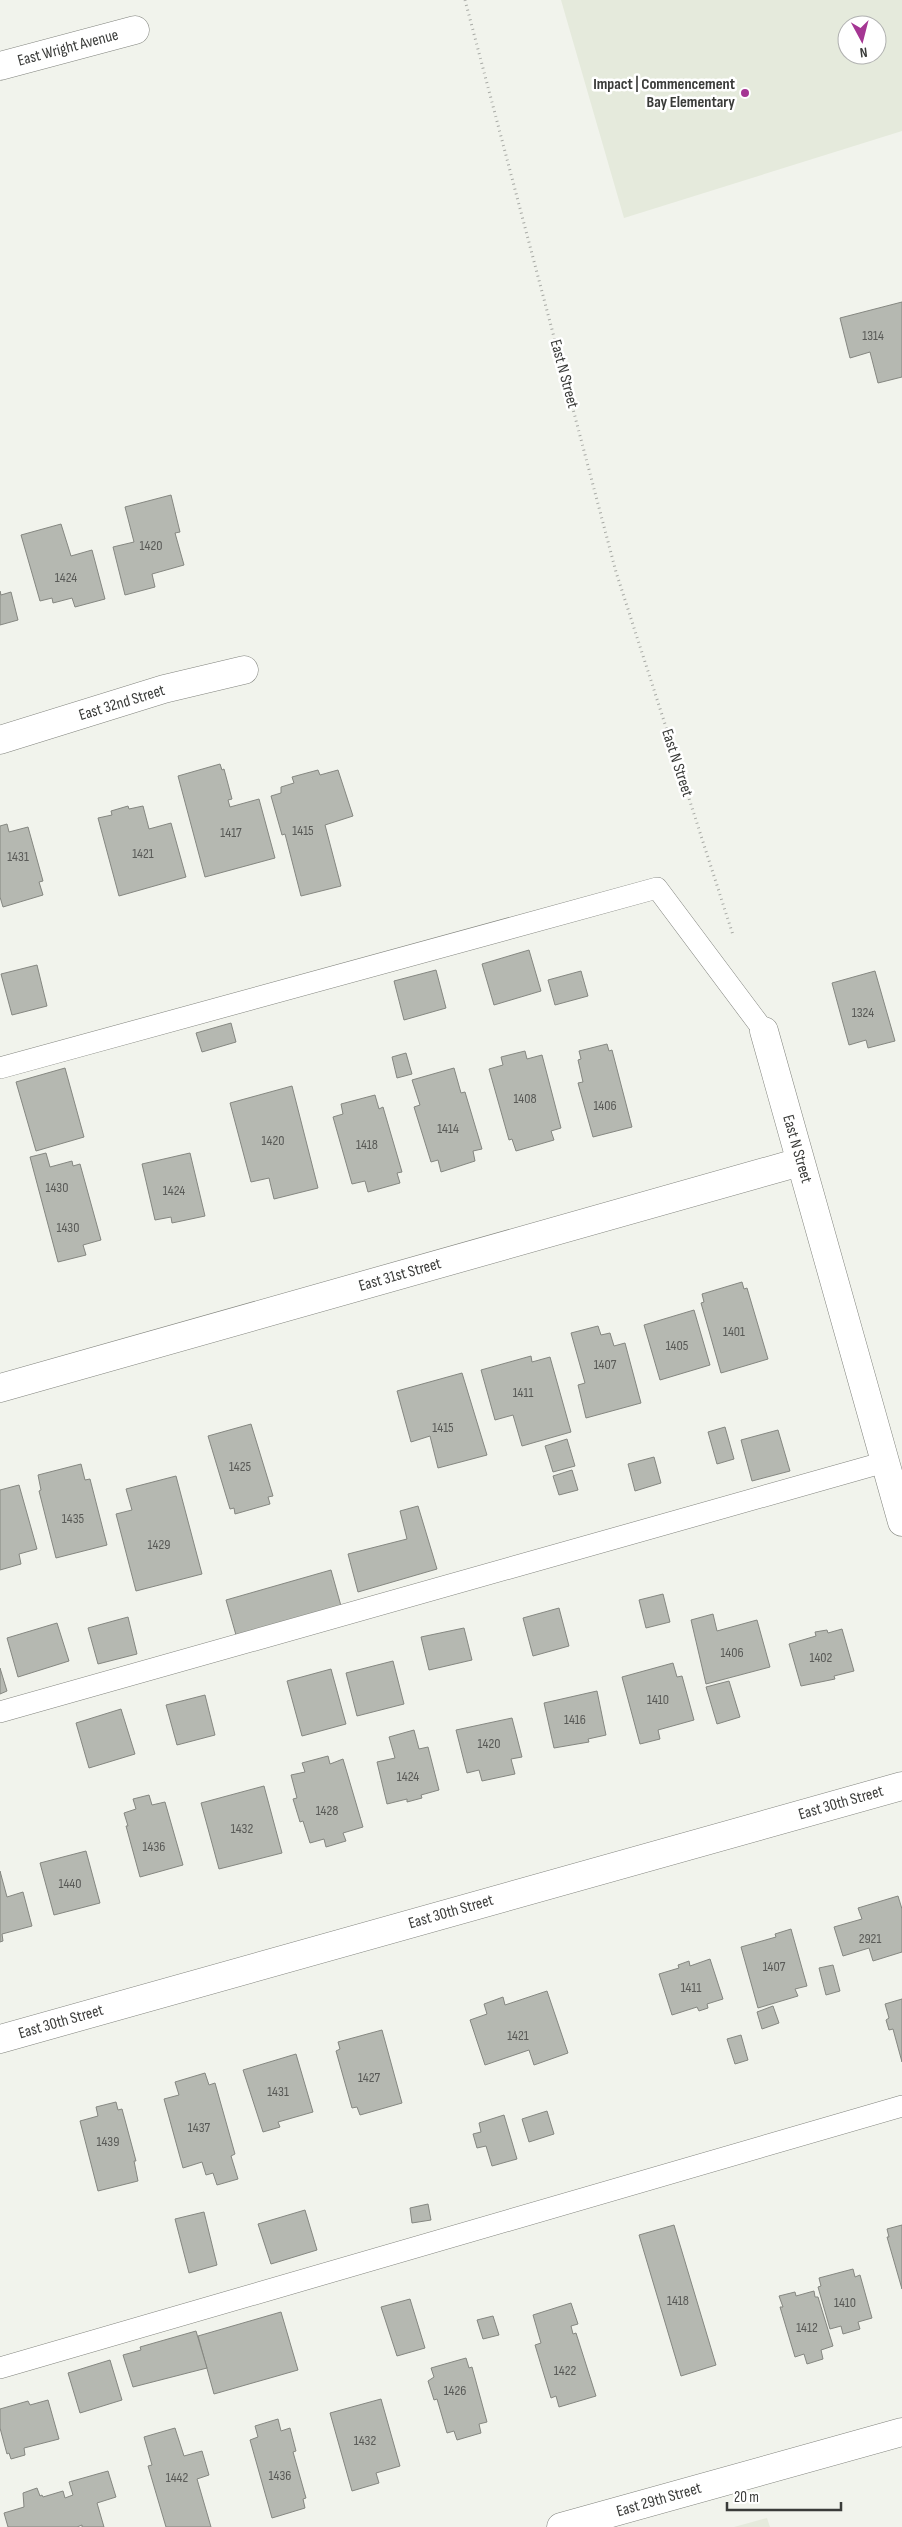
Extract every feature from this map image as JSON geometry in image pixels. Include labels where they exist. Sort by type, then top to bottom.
[{"type":"street","name":"East Wright Avenue","points":[[0,66],[135,30]]},
{"type":"street","name":"East 32nd Street","points":[[0,740],[164,689],[244,670]]},
{"type":"street","name":"East N Street","points":[[764,1031],[902,1522]]},
{"type":"street","name":"East 31st Street","points":[[0,1388],[800,1162]]},
{"type":"street","name":"East 30th Street","points":[[0,2039],[902,1786]]},
{"type":"street","name":"East 29th Street","points":[[561,2527],[902,2432]]},
{"type":"lane","points":[[0,1068],[657,888],[764,1031]]},
{"type":"lane","points":[[0,1712],[885,1462]]},
{"type":"lane","points":[[0,2368],[902,2106]]},
{"type":"path","name":"East N Street","points":[[465,0],[616,572],[734,938]]},
{"type":"shaded area","name":"Impact | Commencement Bay Elementary","points":[[561,0],[902,0],[902,131],[624,218]]},
{"type":"shaded area","points":[[767,2518],[770,2527],[734,2527]]},
{"type":"building","points":[[902,302],[902,377],[878,383],[870,352],[850,358],[840,318]]},
{"type":"building","points":[[171,495],[180,532],[175,533],[184,565],[152,574],[155,587],[125,595],[113,547],[134,542],[125,507]]},
{"type":"building","points":[[61,524],[71,556],[92,550],[105,599],[75,607],[72,598],[53,603],[52,598],[40,601],[21,535]]},
{"type":"building","points":[[0,591],[1,595],[11,592],[18,620],[0,625]]},
{"type":"building","points":[[220,764],[222,770],[224,769],[232,799],[228,800],[230,807],[259,799],[275,858],[205,877],[178,776]]},
{"type":"building","points":[[318,770],[320,775],[338,770],[353,816],[325,825],[341,886],[301,896],[285,834],[282,835],[271,796],[281,793],[281,787],[294,783],[292,777]]},
{"type":"building","points":[[128,806],[129,809],[143,806],[149,829],[171,823],[186,877],[119,896],[98,818],[112,815],[111,811]]},
{"type":"building","points":[[7,824],[9,832],[28,827],[43,881],[39,882],[43,895],[3,907],[0,897],[0,826]]},
{"type":"building","points":[[529,950],[541,991],[494,1005],[482,964]]},
{"type":"building","points":[[37,965],[47,1006],[12,1015],[1,974]]},
{"type":"building","points":[[436,970],[446,1008],[404,1020],[394,981]]},
{"type":"building","points":[[581,971],[588,996],[555,1005],[548,980]]},
{"type":"building","points":[[875,971],[895,1041],[868,1048],[866,1040],[849,1045],[832,983]]},
{"type":"building","points":[[231,1023],[236,1042],[202,1052],[196,1033]]},
{"type":"building","points":[[607,1044],[609,1051],[612,1050],[632,1127],[593,1137],[578,1083],[583,1082],[578,1060],[581,1059],[579,1051]]},
{"type":"building","points":[[525,1051],[527,1059],[542,1055],[561,1128],[551,1131],[554,1140],[516,1151],[512,1139],[509,1140],[489,1069],[503,1065],[501,1057]]},
{"type":"building","points":[[406,1053],[412,1074],[397,1078],[392,1057]]},
{"type":"building","points":[[65,1068],[84,1137],[36,1151],[16,1082]]},
{"type":"building","points":[[454,1068],[461,1093],[465,1092],[482,1149],[473,1151],[475,1161],[441,1172],[438,1160],[431,1162],[414,1107],[420,1105],[412,1080]]},
{"type":"building","points":[[292,1086],[318,1188],[274,1199],[269,1178],[251,1182],[230,1103]]},
{"type":"building","points":[[375,1095],[379,1109],[383,1107],[402,1172],[397,1173],[400,1183],[368,1192],[365,1181],[352,1184],[333,1117],[343,1114],[341,1104]]},
{"type":"building","points":[[46,1153],[50,1167],[72,1161],[73,1166],[80,1164],[101,1240],[83,1245],[86,1255],[58,1262],[30,1157]]},
{"type":"building","points":[[190,1153],[205,1216],[172,1223],[171,1217],[155,1220],[142,1164]]},
{"type":"building","points":[[742,1282],[744,1289],[747,1288],[768,1359],[721,1373],[701,1303],[704,1302],[702,1294]]},
{"type":"building","points":[[694,1310],[710,1365],[660,1380],[644,1325]]},
{"type":"building","points":[[598,1326],[601,1335],[610,1333],[614,1346],[625,1343],[641,1403],[586,1418],[578,1385],[585,1383],[571,1333]]},
{"type":"building","points":[[531,1356],[532,1362],[550,1357],[571,1432],[522,1446],[513,1415],[495,1420],[481,1370]]},
{"type":"building","points":[[462,1373],[487,1455],[438,1468],[430,1436],[411,1442],[397,1391]]},
{"type":"building","points":[[251,1424],[273,1496],[268,1497],[270,1504],[235,1514],[234,1508],[230,1509],[208,1436]]},
{"type":"building","points":[[725,1427],[734,1459],[717,1464],[708,1432]]},
{"type":"building","points":[[778,1430],[790,1471],[752,1481],[741,1440]]},
{"type":"building","points":[[567,1439],[575,1466],[553,1472],[545,1446]]},
{"type":"building","points":[[654,1457],[661,1483],[635,1491],[628,1464]]},
{"type":"building","points":[[81,1464],[85,1480],[90,1479],[107,1545],[56,1558],[39,1491],[41,1490],[38,1475]]},
{"type":"building","points":[[572,1470],[578,1490],[559,1495],[553,1476]]},
{"type":"building","points":[[176,1476],[202,1574],[136,1591],[116,1514],[132,1510],[126,1489]]},
{"type":"building","points":[[19,1485],[37,1549],[19,1554],[21,1564],[0,1570],[0,1490]]},
{"type":"building","points":[[418,1506],[437,1569],[358,1592],[348,1554],[407,1539],[400,1511]]},
{"type":"building","points":[[331,1570],[341,1606],[236,1635],[226,1600]]},
{"type":"building","points":[[663,1594],[670,1622],[646,1628],[639,1600]]},
{"type":"building","points":[[559,1608],[569,1646],[533,1656],[523,1618]]},
{"type":"building","points":[[713,1614],[717,1631],[757,1620],[770,1667],[706,1684],[691,1620]]},
{"type":"building","points":[[128,1617],[137,1654],[98,1664],[88,1628]]},
{"type":"building","points":[[57,1623],[69,1661],[18,1677],[7,1638]]},
{"type":"building","points":[[464,1628],[472,1660],[429,1670],[421,1637]]},
{"type":"building","points":[[842,1629],[854,1671],[834,1676],[835,1679],[801,1686],[789,1644],[816,1636],[815,1632],[827,1630],[828,1633]]},
{"type":"building","points":[[393,1661],[404,1704],[357,1716],[346,1673]]},
{"type":"building","points":[[673,1663],[677,1677],[682,1676],[694,1720],[658,1730],[660,1739],[640,1744],[622,1677]]},
{"type":"building","points":[[0,1668],[7,1691],[0,1694]]},
{"type":"building","points":[[331,1669],[346,1724],[302,1736],[287,1681]]},
{"type":"building","points":[[729,1681],[740,1717],[717,1724],[706,1687]]},
{"type":"building","points":[[597,1691],[606,1735],[588,1739],[589,1742],[554,1748],[544,1703]]},
{"type":"building","points":[[205,1695],[215,1735],[177,1745],[166,1705]]},
{"type":"building","points":[[121,1709],[135,1754],[89,1768],[76,1723]]},
{"type":"building","points":[[512,1718],[522,1757],[511,1759],[515,1774],[482,1781],[479,1770],[467,1773],[456,1730]]},
{"type":"building","points":[[414,1730],[419,1749],[428,1747],[439,1790],[421,1795],[422,1798],[407,1802],[407,1799],[387,1804],[377,1762],[395,1758],[389,1737]]},
{"type":"building","points":[[328,1756],[330,1764],[343,1759],[363,1827],[343,1833],[346,1841],[326,1847],[324,1839],[310,1843],[303,1821],[300,1822],[293,1799],[297,1798],[291,1775],[305,1772],[302,1763]]},
{"type":"building","points":[[264,1786],[282,1853],[219,1869],[201,1803]]},
{"type":"building","points":[[149,1795],[152,1805],[165,1802],[183,1865],[140,1877],[124,1813],[136,1809],[133,1799]]},
{"type":"building","points":[[86,1851],[100,1903],[54,1915],[40,1863]]},
{"type":"building","points":[[0,1871],[7,1897],[23,1892],[32,1926],[2,1934],[3,1941],[0,1942]]},
{"type":"building","points":[[898,1896],[902,1909],[902,1952],[873,1961],[869,1948],[843,1956],[834,1927],[862,1919],[858,1908]]},
{"type":"building","points":[[791,1929],[807,1986],[795,1989],[798,1996],[758,2008],[741,1947],[776,1937],[775,1934]]},
{"type":"building","points":[[710,1959],[723,1999],[707,2004],[708,2008],[699,2011],[697,2007],[672,2015],[659,1974],[679,1968],[678,1965],[689,1961],[690,1966]]},
{"type":"building","points":[[833,1965],[840,1991],[826,1995],[819,1968]]},
{"type":"building","points":[[547,1991],[568,2053],[534,2065],[529,2050],[485,2065],[470,2020],[487,2014],[484,2004],[503,1997],[505,2005]]},
{"type":"building","points":[[902,1999],[902,2062],[893,2029],[889,2030],[886,2020],[889,2018],[885,2004]]},
{"type":"building","points":[[773,2006],[779,2023],[762,2029],[757,2012]]},
{"type":"building","points":[[382,2030],[402,2103],[360,2115],[357,2107],[352,2108],[336,2051],[340,2049],[338,2042]]},
{"type":"building","points":[[741,2035],[748,2060],[735,2064],[727,2039]]},
{"type":"building","points":[[296,2054],[313,2112],[278,2122],[280,2127],[263,2132],[243,2070]]},
{"type":"building","points":[[205,2073],[209,2085],[215,2083],[235,2154],[231,2156],[238,2179],[217,2185],[213,2173],[206,2175],[202,2162],[183,2168],[164,2099],[179,2095],[175,2082]]},
{"type":"building","points":[[116,2102],[118,2110],[122,2109],[136,2161],[134,2161],[138,2181],[98,2191],[80,2121],[98,2116],[96,2107]]},
{"type":"building","points":[[547,2111],[554,2134],[529,2142],[522,2119]]},
{"type":"building","points":[[504,2115],[517,2159],[492,2166],[486,2146],[477,2148],[473,2134],[481,2132],[479,2123]]},
{"type":"building","points":[[428,2204],[431,2220],[412,2223],[410,2208]]},
{"type":"building","points":[[305,2210],[317,2250],[271,2264],[258,2224]]},
{"type":"building","points":[[204,2212],[217,2265],[189,2273],[175,2219]]},
{"type":"building","points":[[674,2225],[716,2365],[681,2376],[639,2235]]},
{"type":"building","points":[[902,2225],[902,2289],[887,2237],[889,2237],[887,2229]]},
{"type":"building","points":[[853,2269],[855,2277],[860,2275],[872,2318],[858,2322],[860,2329],[843,2334],[841,2326],[830,2329],[818,2287],[821,2286],[819,2278]]},
{"type":"building","points":[[814,2291],[815,2297],[818,2297],[833,2346],[821,2350],[823,2359],[807,2364],[804,2354],[795,2357],[780,2307],[783,2307],[779,2296],[795,2292],[796,2296]]},
{"type":"building","points":[[410,2299],[425,2348],[397,2356],[381,2307]]},
{"type":"building","points":[[571,2303],[578,2324],[571,2326],[573,2334],[576,2333],[596,2396],[559,2407],[556,2396],[551,2398],[535,2345],[541,2343],[533,2315]]},
{"type":"building","points":[[281,2312],[298,2370],[214,2394],[198,2336]]},
{"type":"building","points":[[493,2316],[499,2335],[483,2339],[477,2320]]},
{"type":"building","points":[[196,2331],[207,2368],[133,2387],[123,2355],[141,2350],[140,2347]]},
{"type":"building","points":[[466,2358],[469,2368],[472,2367],[487,2422],[479,2424],[481,2433],[457,2440],[454,2431],[447,2433],[437,2399],[434,2400],[428,2381],[434,2377],[431,2368]]},
{"type":"building","points":[[110,2360],[122,2400],[80,2413],[68,2373]]},
{"type":"building","points":[[381,2399],[400,2466],[376,2473],[379,2483],[352,2491],[330,2413]]},
{"type":"building","points":[[48,2400],[59,2439],[24,2448],[25,2455],[11,2459],[9,2453],[7,2454],[0,2428],[0,2409],[28,2401],[30,2405]]},
{"type":"building","points":[[278,2419],[281,2431],[290,2428],[296,2451],[293,2452],[306,2498],[303,2499],[305,2508],[272,2518],[250,2440],[258,2437],[255,2426]]},
{"type":"building","points":[[175,2428],[184,2456],[202,2451],[209,2475],[197,2479],[211,2527],[166,2527],[148,2466],[152,2465],[144,2437]]},
{"type":"building","points":[[108,2471],[116,2497],[97,2503],[104,2527],[82,2527],[82,2525],[77,2527],[8,2527],[4,2513],[24,2507],[23,2493],[37,2488],[40,2496],[42,2495],[43,2497],[63,2491],[65,2498],[73,2495],[69,2482]]},
{"type":"place","name":"Impact | Commencement Bay Elementary","points":[[745,93]]}]
